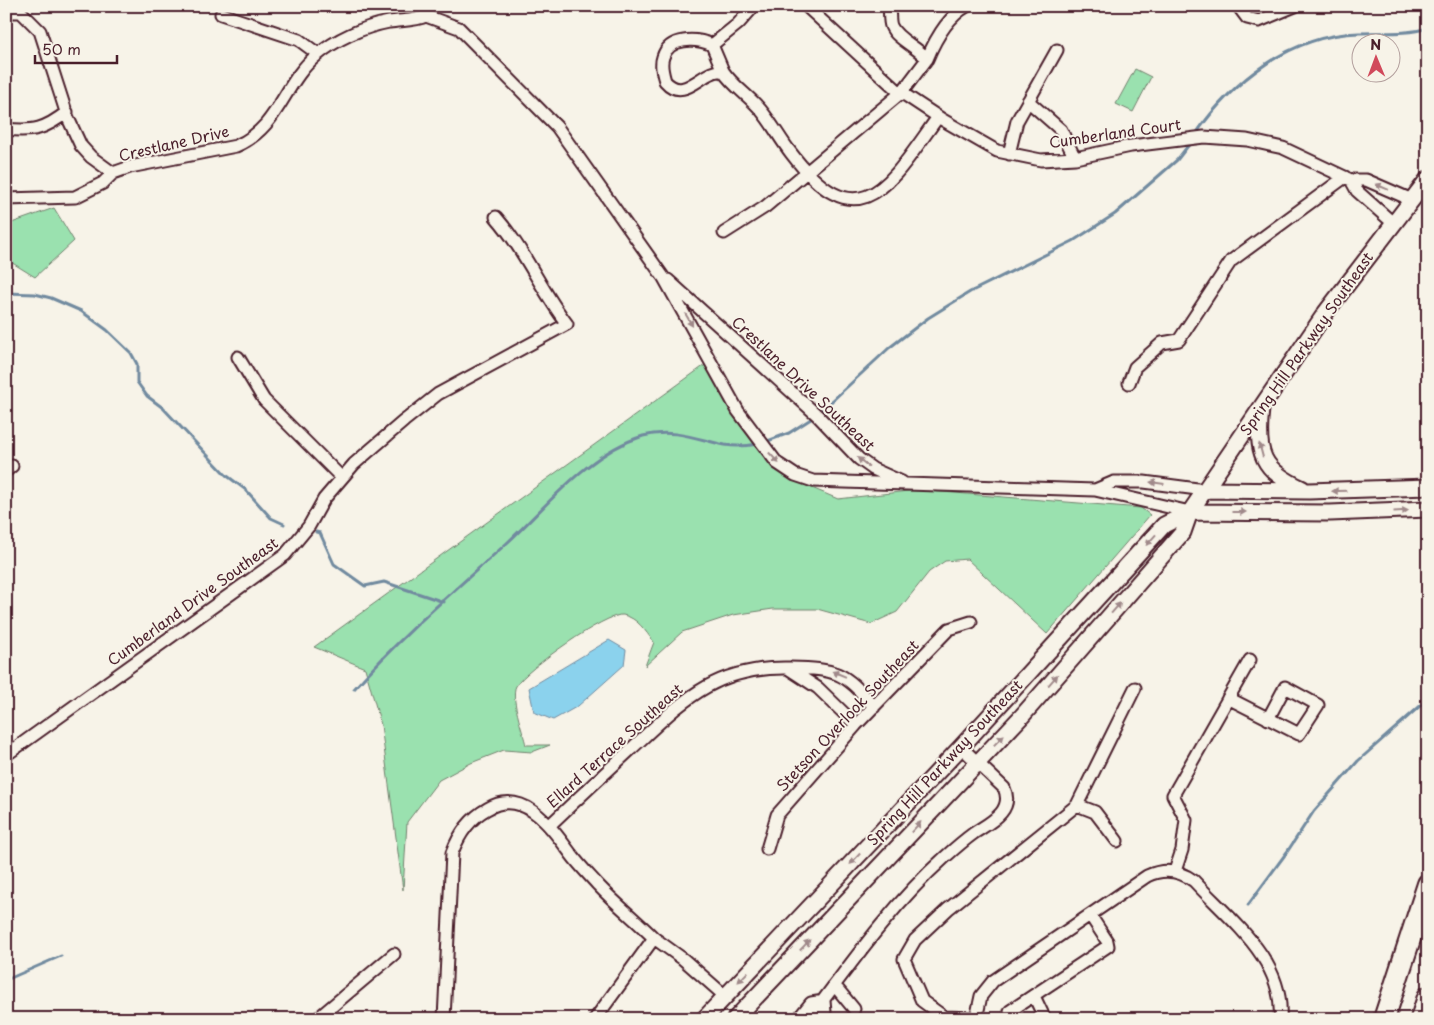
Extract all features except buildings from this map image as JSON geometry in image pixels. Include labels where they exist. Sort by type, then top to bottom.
[{"type":"highway","points":[[1384,1019],[1428,884]]},
{"type":"highway","points":[[1373,1019],[1408,946]]},
{"type":"highway","points":[[1421,1019],[1428,997]]},
{"type":"street","points":[[712,45],[731,30],[754,6]]},
{"type":"street","name":"Cumberland Court","points":[[806,6],[902,92],[938,117],[997,151],[1041,160],[1075,158],[1131,146],[1204,137],[1247,140],[1283,148],[1348,179],[1366,180],[1412,200]]},
{"type":"street","points":[[889,6],[891,26],[897,34],[920,51],[927,60]]},
{"type":"street","points":[[724,233],[764,207],[902,92],[927,60],[934,42],[951,19],[967,6]]},
{"type":"street","points":[[1238,6],[1247,18],[1259,20],[1295,6]]},
{"type":"street","name":"Crestlane Drive","points":[[6,199],[75,197],[103,183],[113,173],[130,167],[236,146],[250,140],[276,112],[301,71],[318,54],[342,38],[366,28],[426,11]]},
{"type":"street","name":"Crestlane Drive Southeast","points":[[426,11],[459,28],[557,127],[664,278],[738,411],[777,463],[795,475],[813,481],[924,486]]},
{"type":"street","name":"Crestlane Drive","points":[[6,12],[21,12],[40,31],[81,146],[90,157],[113,173]]},
{"type":"street","points":[[221,14],[299,40],[318,54]]},
{"type":"street","points":[[712,45],[691,40],[672,44],[663,56],[662,63],[665,81],[669,85],[683,88],[701,81],[713,72],[723,71]]},
{"type":"street","points":[[712,45],[723,71],[760,109],[807,172],[835,196],[855,199],[874,194],[899,172],[938,117]]},
{"type":"street","points":[[1009,154],[1017,121],[1057,50]]},
{"type":"street","points":[[1028,101],[1061,130],[1075,158]]},
{"type":"street","points":[[6,129],[38,129],[50,125],[68,112]]},
{"type":"street","points":[[1129,383],[1135,367],[1162,343],[1179,340],[1231,261],[1348,179]]},
{"type":"street","name":"Cumberland Court","points":[[1348,179],[1357,191],[1393,223]]},
{"type":"street","name":"Spring Hill Parkway Southeast","points":[[735,1019],[1022,716],[1183,532],[1190,512],[1326,312],[1428,179]]},
{"type":"street","name":"Cumberland Drive Southeast","points":[[6,755],[286,555],[309,526],[324,499],[354,464],[438,394],[567,324],[553,306],[507,229],[496,217]]},
{"type":"street","name":"Crestlane Drive Southeast","points":[[664,278],[680,290],[764,366],[859,459],[873,469],[897,481],[924,486]]},
{"type":"street","points":[[238,357],[264,400],[342,478]]},
{"type":"street","points":[[1261,408],[1259,442],[1268,467],[1288,482],[1309,491]]},
{"type":"street","points":[[1095,490],[1114,482],[1144,482],[1205,490],[1309,491],[1428,487]]},
{"type":"street","points":[[924,486],[1095,490],[1190,512],[1330,513],[1428,509]]},
{"type":"street","name":"Spring Hill Parkway Southeast","points":[[704,1019],[961,747],[1164,525],[1190,512]]},
{"type":"street","name":"Stetson Overlook Southeast","points":[[767,849],[777,815],[856,725],[949,629],[971,622]]},
{"type":"street","points":[[1174,871],[1182,850],[1186,820],[1173,795],[1250,660]]},
{"type":"street","name":"Ellard Terrace Southeast","points":[[550,825],[687,698],[716,682],[744,671],[760,668],[787,668],[830,671],[846,677],[874,707]]},
{"type":"street","points":[[787,668],[818,688],[856,725]]},
{"type":"street","points":[[1228,698],[1268,719],[1299,734],[1318,705],[1285,687],[1268,719]]},
{"type":"street","points":[[1134,688],[1077,805],[948,908],[915,940],[904,959],[922,1001],[944,1016],[976,1018],[981,996],[993,981],[1147,876],[1160,871],[1174,871],[1194,881],[1262,955],[1279,988],[1280,1019]]},
{"type":"street","points":[[810,1019],[873,933],[908,891],[952,850],[1001,813],[1006,801],[1004,788],[961,747]]},
{"type":"street","points":[[444,1019],[450,867],[458,838],[477,815],[492,806],[509,802],[532,810],[550,825],[572,856],[599,886],[654,938],[683,958],[725,996]]},
{"type":"street","points":[[1077,805],[1095,812],[1117,841]]},
{"type":"street","points":[[1016,1019],[1010,1011],[1108,946],[1107,941],[1090,915]]},
{"type":"street","points":[[595,1019],[654,938]]},
{"type":"street","points":[[317,1019],[394,954]]},
{"type":"street","points":[[835,986],[854,1009]]},
{"type":"street","points":[[1034,996],[1044,1017],[1041,1019]]},
{"type":"street","points":[[798,1019],[811,1002],[824,1000]]},
{"type":"street","points":[[820,1019],[826,1012],[824,1000]]},
{"type":"green space","points":[[1135,69],[1151,77],[1133,112],[1116,104]]},
{"type":"green space","points":[[54,208],[74,241],[35,277],[6,259],[6,225]]},
{"type":"green space","points":[[705,365],[751,436],[788,478],[838,499],[917,490],[1141,508],[1150,515],[1047,634],[967,559],[945,561],[929,572],[897,612],[871,624],[817,609],[773,609],[733,615],[682,632],[645,666],[654,642],[641,626],[633,619],[623,615],[601,623],[567,643],[534,668],[516,686],[516,706],[526,745],[550,745],[532,752],[504,750],[471,763],[439,780],[407,822],[403,890],[381,725],[365,668],[314,647]]},
{"type":"water","points":[[609,640],[626,650],[624,665],[578,706],[553,720],[534,712],[529,688]]},
{"type":"waterway","points":[[1195,135],[1227,96],[1266,64],[1287,52],[1310,42],[1334,36],[1359,33],[1402,32],[1428,28]]},
{"type":"waterway","points":[[819,413],[889,348],[928,318],[970,292],[1073,241],[1115,214],[1177,160],[1191,142]]},
{"type":"waterway","points":[[6,293],[35,294],[51,298],[81,311],[107,330],[131,353],[137,364],[137,382],[147,396],[163,408],[226,475],[246,490],[271,518],[284,524]]},
{"type":"waterway","points":[[765,442],[789,433],[814,417]]},
{"type":"waterway","points":[[354,689],[390,650],[507,543],[570,482],[604,455],[623,444],[643,436],[664,433],[684,435],[729,446],[758,444]]},
{"type":"waterway","points":[[316,532],[320,533],[334,564],[365,586],[384,582],[444,602]]},
{"type":"waterway","points":[[1248,905],[1314,811],[1358,761],[1428,699]]},
{"type":"waterway","points":[[6,980],[61,956]]}]
